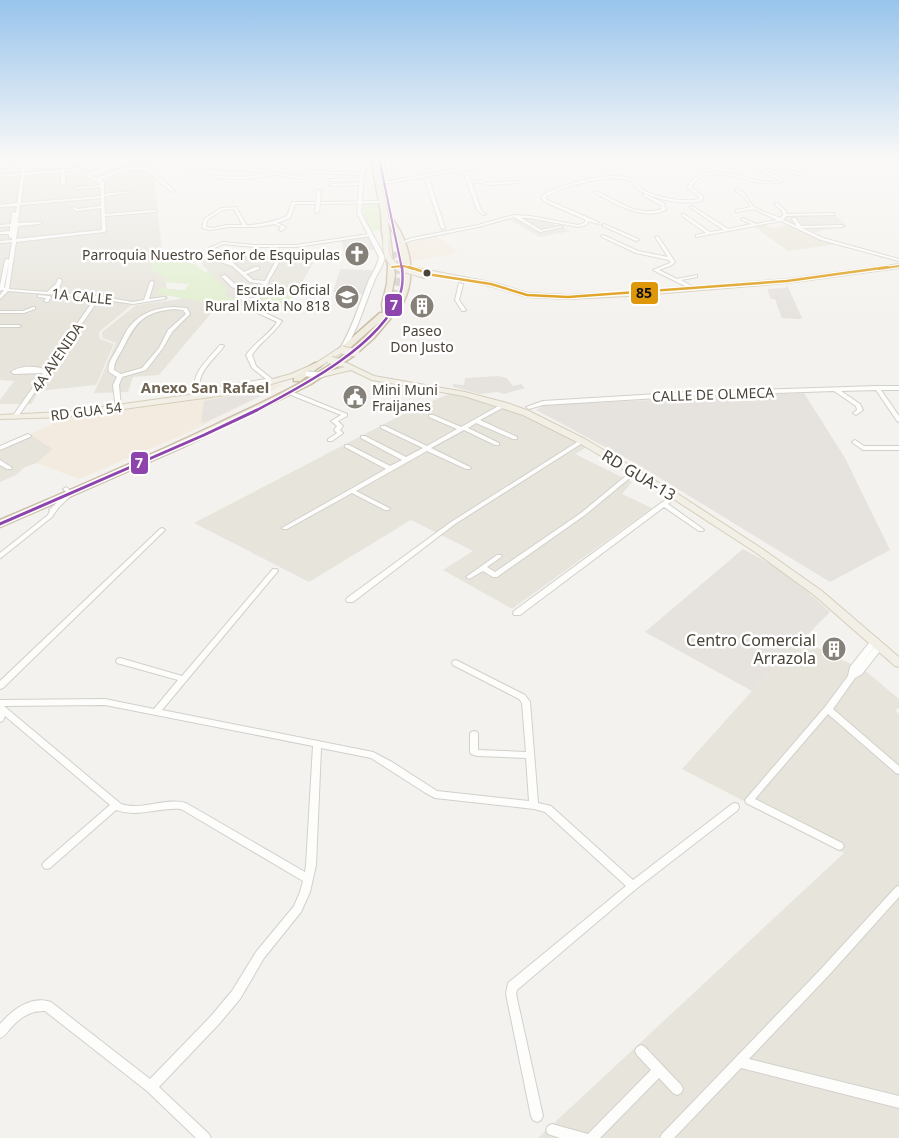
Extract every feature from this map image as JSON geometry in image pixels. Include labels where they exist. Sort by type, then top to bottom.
[{"type":"highway","points":[[385,211],[397,252]]},
{"type":"highway","points":[[186,440],[282,396],[326,370],[362,344],[396,300],[403,295],[406,268],[400,240],[387,217],[386,211]]},
{"type":"highway","points":[[84,488],[81,486],[84,483],[146,454],[230,425],[292,394],[356,353],[384,328],[392,270],[383,228],[387,217]]},
{"type":"highway","points":[[392,270],[406,268]]},
{"type":"highway","points":[[342,350],[354,337],[387,313]]},
{"type":"highway","points":[[0,518],[54,494],[84,488],[165,452],[307,374],[318,365]]},
{"type":"highway","points":[[0,524],[146,454],[165,452]]},
{"type":"highway","points":[[0,524],[58,497],[54,494]]},
{"type":"main road","points":[[386,238],[385,251],[390,262],[403,270],[495,285],[524,294],[560,297],[601,296],[801,279],[899,268]]},
{"type":"main road","points":[[406,268],[447,281],[529,297],[598,298]]},
{"type":"main road","points":[[406,268],[422,275],[440,279]]},
{"type":"main road","points":[[583,300],[784,282],[888,271],[899,268]]},
{"type":"main road","points":[[447,281],[491,289],[495,288],[495,285]]},
{"type":"main road","points":[[342,350],[356,353]]},
{"type":"main road","name":"RD GUA 54","points":[[0,417],[45,416],[118,408],[229,392],[318,365],[329,360],[342,350]]},
{"type":"main road","name":"RD GUA-13","points":[[356,353],[358,364],[368,374],[469,392],[521,409],[635,471],[758,550],[818,593],[899,662]]},
{"type":"main road","name":"RD GUA-13","points":[[329,360],[352,367],[363,375],[465,394],[521,409]]},
{"type":"main road","points":[[323,375],[348,368],[363,375]]},
{"type":"street","points":[[0,298],[4,286],[16,211]]},
{"type":"street","points":[[0,242],[104,231],[103,211]]},
{"type":"street","points":[[103,215],[154,211]]},
{"type":"street","points":[[217,211],[206,218],[205,229],[243,226],[262,227],[289,217],[290,211]]},
{"type":"street","points":[[236,211],[244,224],[243,226]]},
{"type":"street","points":[[354,337],[372,279],[381,264],[382,255],[369,235],[360,216],[360,211]]},
{"type":"street","points":[[437,211],[443,228]]},
{"type":"street","points":[[480,211],[484,214]]},
{"type":"street","points":[[570,211],[597,223]]},
{"type":"street","points":[[637,211],[656,211]]},
{"type":"street","points":[[698,211],[727,230]]},
{"type":"street","points":[[761,211],[832,242],[899,260]]},
{"type":"street","points":[[784,211],[785,222]]},
{"type":"street","points":[[811,211],[814,214]]},
{"type":"street","points":[[785,215],[833,214]]},
{"type":"street","points":[[683,215],[710,233]]},
{"type":"street","points":[[400,240],[478,226],[516,216],[573,226],[583,225],[589,219]]},
{"type":"street","points":[[516,216],[540,230],[561,227]]},
{"type":"street","points":[[697,236],[756,225],[836,218]]},
{"type":"street","points":[[743,219],[756,225]]},
{"type":"street","points":[[794,221],[800,227],[842,226]]},
{"type":"street","points":[[0,226],[40,223]]},
{"type":"street","points":[[274,223],[284,227],[281,230]]},
{"type":"street","points":[[604,225],[638,240]]},
{"type":"street","points":[[0,233],[13,232]]},
{"type":"street","points":[[615,242],[622,233]]},
{"type":"street","points":[[211,248],[223,243],[254,246],[296,246],[369,235]]},
{"type":"street","points":[[603,236],[637,252],[672,259]]},
{"type":"street","points":[[657,237],[672,259]]},
{"type":"street","points":[[4,286],[7,260],[12,241]]},
{"type":"street","points":[[201,254],[230,263],[252,281],[267,283]]},
{"type":"street","points":[[230,263],[244,258]]},
{"type":"street","points":[[672,259],[671,264],[655,270],[693,288]]},
{"type":"street","points":[[0,261],[7,260]]},
{"type":"street","points":[[262,260],[278,261],[267,283],[248,305],[280,321],[270,335],[253,349],[249,355],[254,367],[270,381]]},
{"type":"street","points":[[243,274],[257,268]]},
{"type":"street","points":[[223,276],[234,286],[242,290],[239,298],[253,301]]},
{"type":"street","points":[[677,280],[695,276]]},
{"type":"street","points":[[48,292],[58,285],[60,280]]},
{"type":"street","points":[[146,301],[152,282]]},
{"type":"street","points":[[461,284],[457,300],[464,310]]},
{"type":"street","name":"1A CALLE","points":[[4,286],[34,292],[98,297],[133,303],[164,298]]},
{"type":"street","points":[[34,292],[31,294],[49,297],[46,301]]},
{"type":"street","name":"4A AVENIDA","points":[[15,417],[98,297]]},
{"type":"street","points":[[0,312],[24,312],[32,308]]},
{"type":"street","points":[[174,308],[188,311],[188,315],[170,331],[150,364],[137,372],[120,376],[111,371],[110,364],[127,333],[136,322],[152,311],[174,308]]},
{"type":"street","points":[[0,326],[19,326]]},
{"type":"street","points":[[222,346],[198,376],[196,383],[198,392],[270,381]]},
{"type":"street","points":[[293,374],[323,375]]},
{"type":"street","points":[[118,408],[116,384],[120,376]]},
{"type":"street","points":[[877,388],[899,420]]},
{"type":"street","name":"CALLE DE OLMECA","points":[[285,528],[477,421],[542,402],[691,394],[899,388]]},
{"type":"street","points":[[834,390],[858,405],[860,410],[856,413]]},
{"type":"street","points":[[292,394],[345,415],[334,422],[340,426],[337,430],[340,433],[330,440]]},
{"type":"street","points":[[28,399],[20,415],[45,416]]},
{"type":"street","points":[[431,416],[497,444]]},
{"type":"street","points":[[477,421],[515,438]]},
{"type":"street","points":[[383,427],[468,468]]},
{"type":"street","points":[[0,448],[28,436]]},
{"type":"street","points":[[363,437],[408,460]]},
{"type":"street","points":[[350,600],[453,523],[582,441]]},
{"type":"street","points":[[855,442],[863,448],[899,448]]},
{"type":"street","points":[[347,446],[391,469]]},
{"type":"street","points":[[0,462],[9,468]]},
{"type":"street","points":[[483,568],[495,575],[583,514],[635,471]]},
{"type":"street","points":[[0,556],[50,516],[69,491]]},
{"type":"street","points":[[352,491],[387,509]]},
{"type":"street","points":[[516,613],[675,496]]},
{"type":"street","points":[[663,504],[701,530]]},
{"type":"street","points":[[0,686],[162,530]]},
{"type":"street","points":[[469,577],[499,556]]},
{"type":"street","points":[[156,712],[274,571]]},
{"type":"street","points":[[839,846],[749,800],[828,709],[852,676],[859,672],[877,644]]},
{"type":"street","points":[[120,661],[184,679]]},
{"type":"street","points":[[456,663],[522,697],[526,702],[534,805]]},
{"type":"street","points":[[1,710],[105,702],[373,755],[435,794],[534,805],[553,812],[633,886]]},
{"type":"street","points":[[828,709],[899,771]]},
{"type":"street","points":[[1,710],[123,810],[170,805],[188,808],[308,878]]},
{"type":"street","points":[[474,734],[474,752],[530,755]]},
{"type":"street","points":[[151,1087],[236,995],[260,955],[298,909],[305,892],[311,865],[318,745]]},
{"type":"street","points":[[47,865],[116,805]]},
{"type":"street","points":[[537,1116],[512,1000],[512,987],[633,886],[735,807]]},
{"type":"street","points":[[666,1138],[825,972],[899,890]]},
{"type":"street","points":[[0,1032],[17,1014],[33,1006],[47,1006],[151,1087],[205,1138]]},
{"type":"street","points":[[641,1052],[677,1089]]},
{"type":"street","points":[[739,1062],[899,1102]]},
{"type":"street","points":[[592,1138],[659,1070]]},
{"type":"street","points":[[552,1130],[584,1138]]},
{"type":"shaded area","points":[[0,211],[157,211],[168,299],[133,304],[99,332],[100,339],[114,344],[96,385],[39,391],[31,404],[0,404],[0,400],[14,381],[0,380]]},
{"type":"shaded area","points":[[834,214],[847,226],[814,232],[785,220],[786,215]]},
{"type":"shaded area","points":[[525,217],[545,221],[571,231],[540,237],[510,220]]},
{"type":"shaded area","points":[[790,224],[818,239],[838,244],[788,251],[754,226],[765,225],[773,228]]},
{"type":"shaded area","points":[[435,235],[459,253],[411,261],[408,243]]},
{"type":"shaded area","points":[[367,236],[375,250],[344,252],[341,239]]},
{"type":"shaded area","points":[[219,252],[315,259],[290,305],[273,306],[263,303],[246,303],[245,306],[218,305],[159,375],[133,377],[128,392],[94,393],[116,343],[102,338],[102,332],[136,305],[180,299],[202,273],[209,271],[203,266],[203,260],[196,255]]},
{"type":"shaded area","points":[[340,269],[373,270],[363,294],[333,292]]},
{"type":"shaded area","points":[[787,285],[802,318],[782,318],[775,299],[771,299],[767,289],[785,288]]},
{"type":"shaded area","points":[[498,376],[507,378],[513,386],[521,384],[525,388],[504,394],[498,392],[480,394],[453,387],[453,384],[464,385],[465,378]]},
{"type":"shaded area","points":[[277,384],[284,385],[185,434],[79,479],[37,463],[53,449],[30,434],[69,416],[235,394]]},
{"type":"shaded area","points":[[255,391],[262,395],[204,423],[201,421],[204,401]]},
{"type":"shaded area","points":[[454,392],[502,406],[587,447],[575,454],[632,482],[622,494],[652,508],[512,609],[443,570],[473,551],[411,520],[309,582],[194,523],[409,411]]},
{"type":"shaded area","points":[[804,393],[845,458],[890,550],[830,582],[637,464],[536,410],[545,405]]},
{"type":"shaded area","points":[[30,434],[53,449],[37,463],[25,467],[16,475],[0,482],[0,448]]},
{"type":"shaded area","points":[[743,549],[774,566],[800,585],[830,612],[752,691],[645,632]]},
{"type":"shaded area","points":[[802,640],[867,672],[899,699],[899,708],[895,710],[899,714],[899,1138],[538,1138],[844,853],[682,769],[752,691]]},
{"type":"green space","points":[[363,211],[381,211],[382,230],[371,231]]},
{"type":"green space","points":[[156,259],[196,265],[205,272],[213,273],[211,275],[227,289],[225,296],[234,299],[249,299],[244,303],[227,302],[225,305],[157,294],[159,288],[185,290],[189,284],[163,282],[164,278],[152,270],[151,264]]},
{"type":"green space","points":[[267,293],[294,295],[289,305],[274,306],[263,302],[258,303]]},
{"type":"tunnel","points":[[394,252],[397,269]]},
{"type":"tunnel","points":[[392,297],[397,280],[397,269]]},
{"type":"transit line","name":"7","points":[[0,524],[244,417],[324,372],[358,347],[384,321],[400,295],[403,276],[402,267],[389,211]]},
{"type":"transit line","name":"85","points":[[392,267],[404,266],[433,275],[491,284],[527,295],[568,297],[787,281],[899,266]]},
{"type":"place","name":"Parroquia Nuestro Señor de Esquipulas","points":[[357,254]]},
{"type":"place","name":"Escuela Oficial Rural Mixta No 818","points":[[347,297]]},
{"type":"place","name":"Paseo Don Justo","points":[[422,306]]},
{"type":"place","name":"Mini Muni Fraijanes","points":[[355,397]]},
{"type":"place","name":"Centro Comercial Arrazola","points":[[834,649]]},
{"type":"district","name":"Anexo San Rafael","points":[[205,387]]}]
